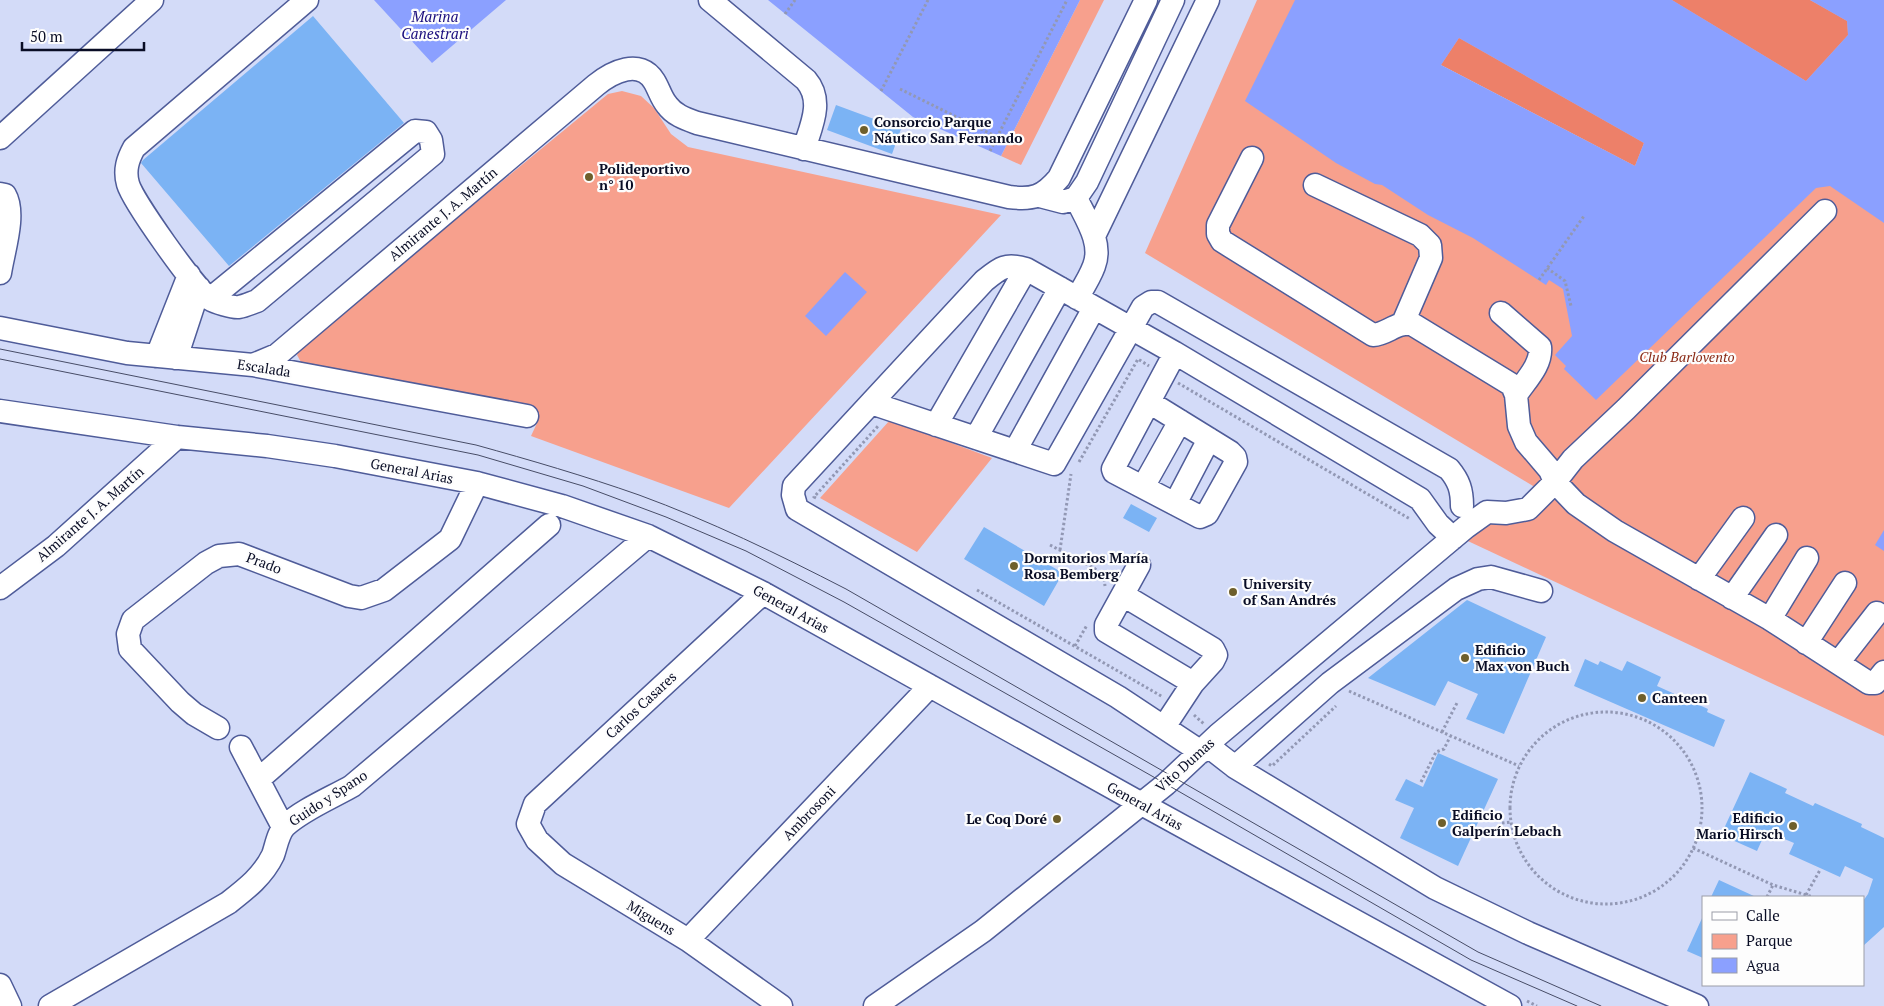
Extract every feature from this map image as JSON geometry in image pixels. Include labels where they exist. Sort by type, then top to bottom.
[{"type":"street","points":[[0,138],[152,0]]},
{"type":"street","points":[[166,357],[200,288],[415,131],[426,132],[431,140],[433,154],[257,300],[237,307],[200,288],[136,201],[127,183],[127,161],[134,148],[307,0]]},
{"type":"street","points":[[710,0],[812,87],[816,107],[804,148],[1009,197],[1026,199],[1040,196],[1063,202],[1076,198],[1087,182],[1173,0]]},
{"type":"street","points":[[1040,196],[1059,178],[1146,0]]},
{"type":"street","points":[[1094,236],[1208,0]]},
{"type":"street","name":"Almirante J. A. Martín","points":[[253,365],[277,355],[608,75],[633,68],[644,71],[653,79],[667,105],[683,118],[804,148]]},
{"type":"street","points":[[1252,158],[1218,226],[1218,234],[1222,241],[1373,335],[1379,335],[1403,323],[1412,324],[1512,384],[1516,395],[1518,426],[1526,442],[1550,470],[1555,482],[1576,504],[1615,531],[1770,619],[1869,683],[1875,683],[1884,672]]},
{"type":"street","points":[[1315,184],[1420,235],[1430,245],[1431,258],[1403,323]]},
{"type":"street","points":[[0,273],[10,216],[9,203],[2,193]]},
{"type":"street","points":[[976,438],[1077,298],[1094,268],[1097,256],[1094,236],[1076,198]]},
{"type":"street","points":[[1697,1006],[1528,933],[1436,888],[1235,767],[1209,744],[1164,727],[1118,697],[798,509],[793,494],[794,486],[876,413],[984,281],[1002,267],[1014,266],[1026,269],[1175,353],[1420,499],[1476,512],[1506,513],[1528,509],[1555,482],[1573,459],[1825,211]]},
{"type":"street","points":[[936,425],[1026,269]]},
{"type":"street","points":[[984,281],[1009,298]]},
{"type":"street","points":[[1015,451],[1077,298]]},
{"type":"street","points":[[876,413],[936,425],[1054,464],[1143,307],[1152,302],[1158,302],[1449,468],[1457,478],[1476,512]]},
{"type":"street","points":[[1501,313],[1540,347],[1541,356],[1539,360],[1516,395]]},
{"type":"street","name":"Escalada","points":[[0,328],[127,353],[253,365],[527,416]]},
{"type":"street","points":[[1150,402],[1230,452],[1234,457],[1236,462],[1207,514],[1200,517],[1114,472],[1113,468],[1175,353]]},
{"type":"street","name":"General Arias","points":[[0,411],[177,436],[267,446],[477,483],[562,506],[648,536],[763,593],[1140,804],[1510,1006]]},
{"type":"street","points":[[1143,487],[1180,421]]},
{"type":"street","name":"Almirante J. A. Martín","points":[[0,588],[56,546],[177,436]]},
{"type":"street","points":[[1175,504],[1209,439]]},
{"type":"street","name":"Prado","points":[[218,728],[194,714],[180,702],[130,649],[128,634],[132,620],[206,563],[219,556],[239,554],[349,596],[361,598],[384,590],[450,539],[477,483]]},
{"type":"street","points":[[1420,499],[1438,524],[1453,538]]},
{"type":"street","name":"Vito Dumas","points":[[875,1006],[983,931],[1166,784],[1209,744],[1453,538],[1476,512]]},
{"type":"street","points":[[1699,579],[1743,518]]},
{"type":"street","points":[[259,779],[549,525]]},
{"type":"street","points":[[1732,598],[1776,535]]},
{"type":"street","name":"Guido y Spano","points":[[50,1006],[228,903],[252,885],[272,856],[283,827],[352,786],[648,536]]},
{"type":"street","points":[[1770,619],[1806,558]]},
{"type":"street","points":[[1139,565],[1113,595],[1106,631],[1192,683]]},
{"type":"street","points":[[1235,767],[1330,683],[1456,589],[1478,578],[1491,577],[1540,591]]},
{"type":"street","points":[[1806,643],[1845,583]]},
{"type":"street","name":"Carlos Casares","points":[[528,824],[536,804],[763,593]]},
{"type":"street","points":[[1113,595],[1213,649],[1216,655],[1213,661],[1192,683],[1164,727]]},
{"type":"street","points":[[1838,663],[1876,613]]},
{"type":"street","name":"Ambrosoni","points":[[688,940],[930,686]]},
{"type":"street","points":[[241,747],[283,827]]},
{"type":"street","name":"Miguens","points":[[528,824],[537,840],[563,864],[688,940],[781,1006]]},
{"type":"street","points":[[0,985],[10,1006]]},
{"type":"path","points":[[785,14],[795,0]]},
{"type":"path","points":[[881,91],[928,0]]},
{"type":"path","points":[[990,151],[1067,0]]},
{"type":"path","points":[[900,89],[997,137]]},
{"type":"path","points":[[1539,280],[1584,216]]},
{"type":"path","points":[[1547,268],[1564,281],[1571,306]]},
{"type":"path","points":[[1079,463],[1138,359],[1415,522]]},
{"type":"path","points":[[823,502],[814,497],[876,413]]},
{"type":"path","points":[[1060,550],[1071,473],[1074,472]]},
{"type":"path","points":[[1050,545],[1094,568],[1104,578],[1105,586],[1113,595]]},
{"type":"path","points":[[974,588],[1191,713],[1209,744]]},
{"type":"path","points":[[1075,646],[1089,620]]},
{"type":"path","points":[[1330,683],[1518,766]]},
{"type":"path","points":[[1442,732],[1458,701]]},
{"type":"path","points":[[1613,712],[1636,717],[1657,726],[1675,741],[1689,760],[1698,781],[1702,804],[1700,826],[1693,848],[1680,870],[1661,887],[1638,898],[1614,904],[1588,903],[1564,895],[1543,881],[1526,862],[1514,840],[1511,822],[1509,815],[1511,790],[1518,766],[1531,746],[1548,731],[1575,717],[1590,713],[1613,712]]},
{"type":"path","points":[[1421,782],[1436,752],[1444,749],[1450,736]]},
{"type":"path","points":[[1502,823],[1511,822]]},
{"type":"path","points":[[1693,848],[1773,885],[1810,896]]},
{"type":"path","points":[[1806,895],[1820,870]]},
{"type":"path","points":[[1768,896],[1773,885]]},
{"type":"green space","points":[[1080,0],[1104,0],[1021,165],[1001,156]]},
{"type":"green space","name":"Club Barlovento","points":[[1257,0],[1810,0],[1884,35],[1884,736],[1455,535],[1543,492],[1145,253]],"holes":[[[1441,65],[1644,143],[1635,166]]]},
{"type":"green space","points":[[622,91],[641,96],[654,108],[671,134],[688,147],[1001,215],[729,508],[531,436],[538,421],[538,412],[531,406],[302,364],[297,355],[302,346],[608,94]]},
{"type":"green space","points":[[890,420],[992,458],[917,552],[820,498]]},
{"type":"shaded area","points":[[1672,0],[1810,0],[1847,21],[1848,35],[1806,81]]},
{"type":"shaded area","points":[[1459,38],[1644,143],[1635,166],[1441,65]]},
{"type":"water","name":"Marina Canestrari","points":[[374,0],[506,0],[432,63]]},
{"type":"water","points":[[768,0],[1080,0],[1001,156],[913,117]]},
{"type":"water","points":[[1295,0],[1672,0],[1806,81],[1848,35],[1847,21],[1810,0],[1884,0],[1884,223],[1830,186],[1816,188],[1596,400],[1564,369],[1566,366],[1555,355],[1572,336],[1563,289],[1549,280],[1546,285],[1473,238],[1428,215],[1382,185],[1375,184],[1336,163],[1245,101]],"holes":[[[1459,38],[1644,143],[1635,166],[1441,65]]]},
{"type":"water","points":[[845,272],[867,292],[826,336],[805,316]]},
{"type":"water","points":[[1884,530],[1884,551],[1875,545]]},
{"type":"building","points":[[313,16],[404,123],[229,266],[141,163]]},
{"type":"building","name":"Consorcio Parque Náutico San Fernando","points":[[836,105],[901,129],[892,154],[827,130]]},
{"type":"building","points":[[1131,504],[1157,518],[1149,532],[1123,518]]},
{"type":"building","name":"Dormitorios María Rosa Bemberg","points":[[984,527],[1063,573],[1044,606],[964,559]]},
{"type":"building","name":"Edificio Max von Buch","points":[[1467,600],[1546,637],[1504,734],[1466,719],[1478,694],[1448,681],[1435,706],[1368,678]]},
{"type":"building","name":"Canteen","points":[[1585,659],[1598,665],[1600,661],[1622,671],[1627,661],[1661,677],[1657,686],[1708,709],[1707,712],[1725,720],[1714,747],[1574,686]]},
{"type":"building","name":"Edificio Galperín Lebach","points":[[1438,753],[1498,779],[1458,866],[1400,838],[1414,808],[1395,800],[1406,779],[1423,787]]},
{"type":"building","name":"Edificio Mario Hirsch","points":[[1750,772],[1787,789],[1785,793],[1813,806],[1815,803],[1862,824],[1861,827],[1884,838],[1884,927],[1864,945],[1864,900],[1873,879],[1845,866],[1840,877],[1789,854],[1794,843],[1766,831],[1757,851],[1721,835]]},
{"type":"building","points":[[1719,880],[1754,896],[1711,896]]},
{"type":"building","points":[[1702,918],[1702,958],[1687,951]]},
{"type":"tram line","points":[[0,349],[476,445],[598,481],[692,516],[846,589],[1478,952],[1601,1006]]},
{"type":"tram line","points":[[0,359],[478,455],[583,486],[666,517],[746,551],[844,602],[1166,784],[1471,960],[1577,1006]]},
{"type":"place","name":"Consorcio Parque Náutico San Fernando","points":[[864,130]]},
{"type":"place","name":"Polideportivo n° 10","points":[[589,177]]},
{"type":"place","name":"Dormitorios María Rosa Bemberg","points":[[1014,566]]},
{"type":"place","name":"University of San Andrés","points":[[1233,592]]},
{"type":"place","name":"Edificio Max von Buch","points":[[1465,658]]},
{"type":"place","name":"Canteen","points":[[1642,698]]},
{"type":"place","name":"Le Coq Doré","points":[[1057,819]]},
{"type":"place","name":"Edificio Galperín Lebach","points":[[1442,823]]},
{"type":"place","name":"Edificio Mario Hirsch","points":[[1793,826]]}]
